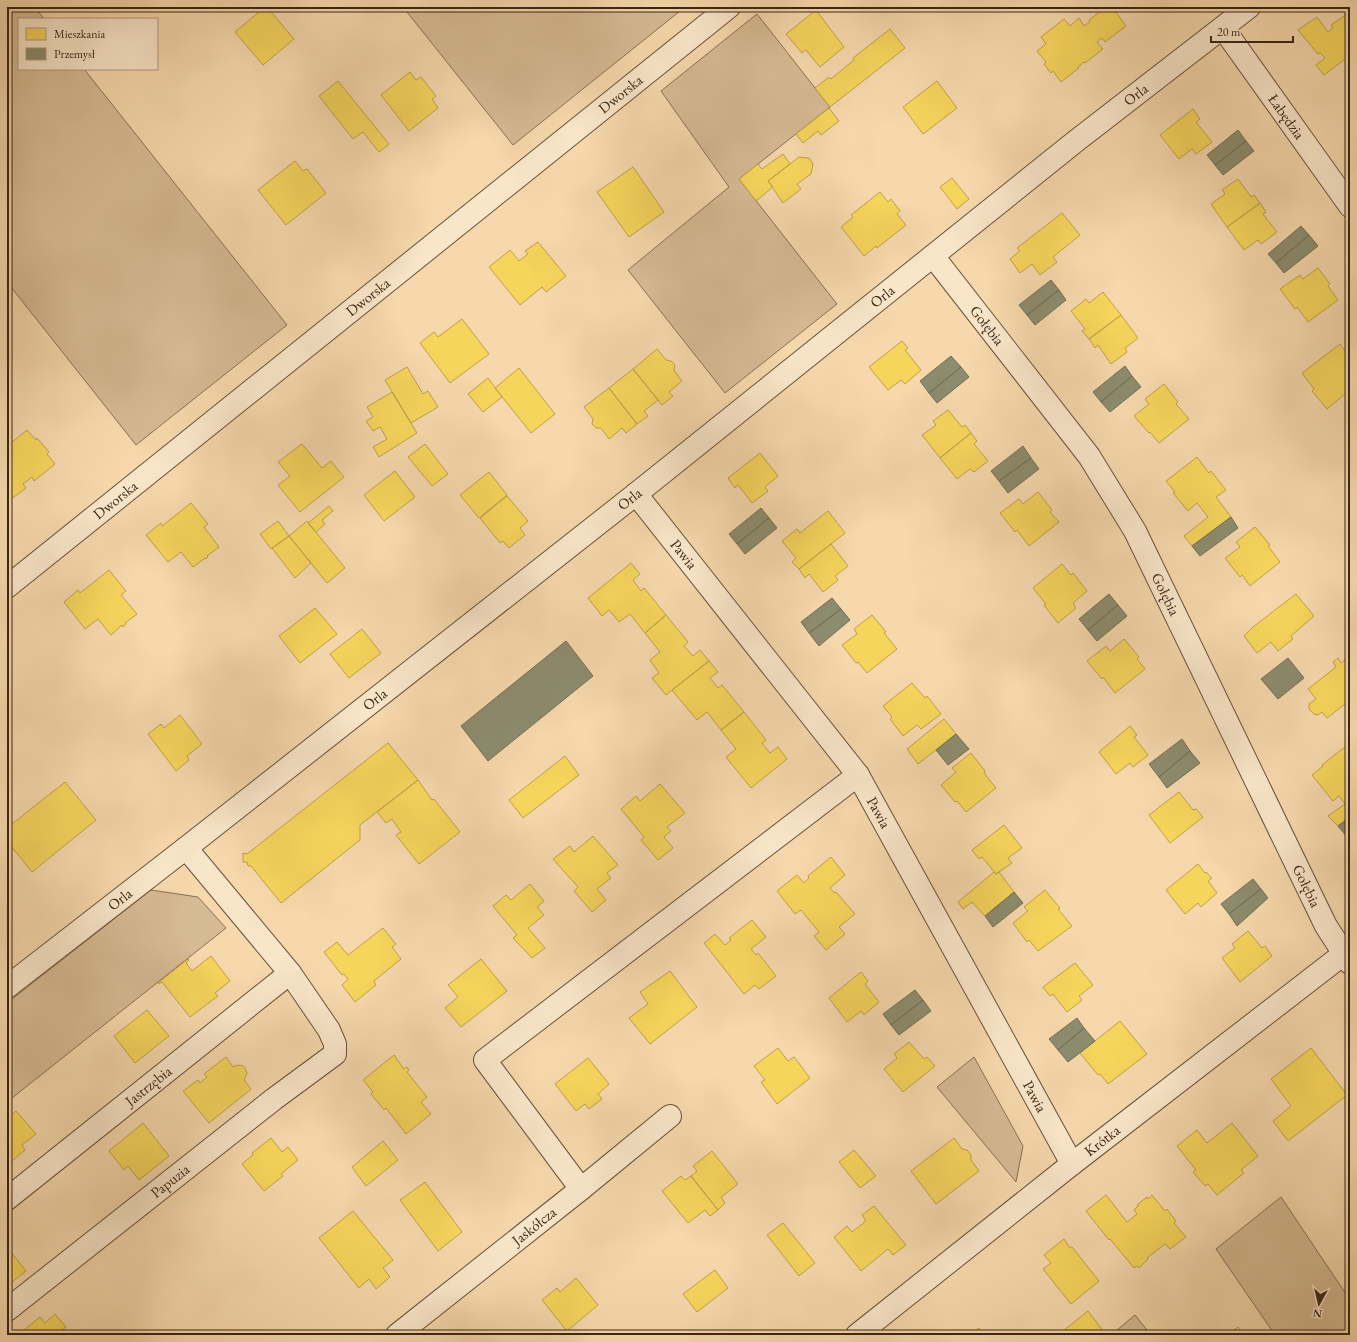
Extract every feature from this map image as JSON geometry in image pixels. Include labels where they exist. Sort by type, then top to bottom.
[{"type":"street","name":"Dworska","points":[[7,587],[729,7]]},
{"type":"street","name":"Orla","points":[[7,987],[636,494],[1076,141],[1249,7]]},
{"type":"street","name":"Łabędzia","points":[[1223,28],[1350,206]]},
{"type":"street","name":"Gołębia","points":[[933,256],[1089,456],[1135,531],[1326,926],[1348,955]]},
{"type":"street","name":"Pawia","points":[[636,494],[858,775],[1072,1164]]},
{"type":"street","points":[[581,1189],[485,1060],[858,775]]},
{"type":"street","points":[[186,848],[290,973]]},
{"type":"street","name":"Krótka","points":[[857,1335],[1072,1164],[1348,955]]},
{"type":"street","name":"Papuzia","points":[[7,1310],[274,1099],[336,1054],[335,1044],[329,1030],[290,973]]},
{"type":"street","name":"Jastrzębia","points":[[7,1198],[290,973]]},
{"type":"street","name":"Jaskółcza","points":[[397,1335],[581,1189],[670,1116]]},
{"type":"shaded area","points":[[7,7],[35,7],[43,18],[18,18],[18,70],[85,70],[287,325],[136,445],[7,282]]},
{"type":"shaded area","points":[[403,7],[685,7],[513,145]]},
{"type":"shaded area","points":[[757,14],[830,107],[739,179],[837,304],[725,393],[628,270],[729,187],[661,91]]},
{"type":"shaded area","points":[[151,890],[198,897],[226,928],[7,1102],[7,1003]]},
{"type":"shaded area","points":[[974,1057],[1023,1146],[1016,1182],[937,1087]]},
{"type":"shaded area","points":[[1281,1197],[1350,1300],[1350,1335],[1275,1335],[1216,1249]]},
{"type":"shaded area","points":[[1135,1315],[1151,1335],[1111,1335]]},
{"type":"building: Mieszkania","points":[[265,7],[267,7],[294,39],[263,65],[235,32]]},
{"type":"building: Mieszkania","points":[[934,7],[942,7],[937,11]]},
{"type":"building: Mieszkania","points":[[1106,7],[1112,7],[1126,26],[1105,42],[1102,38],[1097,42],[1103,49],[1085,63],[1084,62],[1078,67],[1079,68],[1061,82],[1053,71],[1051,73],[1044,64],[1046,62],[1037,51],[1046,44],[1041,37],[1064,19],[1070,26],[1079,18],[1084,26],[1090,22],[1089,20]]},
{"type":"building: Mieszkania","points":[[816,10],[844,47],[820,67],[806,50],[802,53],[786,34]]},
{"type":"building: Mieszkania","points":[[1350,12],[1350,57],[1346,60],[1345,59],[1324,75],[1316,65],[1325,58],[1320,53],[1318,54],[1298,30],[1317,17],[1328,32],[1333,28],[1331,25]]},
{"type":"building: Mieszkania","points":[[890,29],[905,48],[830,107],[815,88],[829,77],[831,79],[854,60],[853,58]]},
{"type":"building: Mieszkania","points":[[410,72],[416,80],[421,77],[436,96],[432,99],[438,108],[409,131],[381,95]]},
{"type":"building: Mieszkania","points":[[338,81],[389,144],[379,152],[363,132],[353,139],[319,96]]},
{"type":"building: Mieszkania","points":[[937,81],[957,108],[923,134],[903,107]]},
{"type":"building: Mieszkania","points":[[829,108],[839,121],[821,135],[818,131],[803,143],[796,134]]},
{"type":"building: Mieszkania","points":[[1193,109],[1200,119],[1196,122],[1212,142],[1196,154],[1192,149],[1179,159],[1160,135]]},
{"type":"building: Mieszkania","points":[[783,154],[790,164],[768,181],[773,187],[756,201],[739,179],[758,164],[762,169]]},
{"type":"building: Mieszkania","points":[[799,157],[809,158],[813,164],[811,174],[797,184],[801,189],[783,203],[768,181]]},
{"type":"building: Mieszkania","points":[[295,161],[303,171],[307,169],[326,193],[286,225],[258,190]]},
{"type":"building: Mieszkania","points":[[633,167],[664,212],[629,237],[597,192]]},
{"type":"building: Mieszkania","points":[[952,178],[969,199],[957,209],[940,187]]},
{"type":"building: Mieszkania","points":[[1238,179],[1251,197],[1254,195],[1260,203],[1227,227],[1211,204],[1225,194],[1222,190]]},
{"type":"building: Mieszkania","points":[[880,192],[888,202],[891,199],[900,211],[897,214],[906,225],[877,248],[876,246],[864,256],[841,227],[853,217],[851,215]]},
{"type":"building: Mieszkania","points":[[1260,203],[1266,212],[1263,214],[1277,232],[1261,244],[1258,240],[1244,250],[1227,227]]},
{"type":"building: Mieszkania","points":[[1062,213],[1080,235],[1053,257],[1057,262],[1040,275],[1032,264],[1020,273],[1010,259],[1020,251],[1017,248]]},
{"type":"building: Mieszkania","points":[[538,242],[566,276],[546,292],[542,287],[520,305],[489,267],[510,250],[519,261],[528,254],[525,251]]},
{"type":"building: Mieszkania","points":[[1318,268],[1330,284],[1328,286],[1338,300],[1308,322],[1297,307],[1295,309],[1280,289],[1300,275],[1303,279]]},
{"type":"building: Mieszkania","points":[[1103,292],[1121,315],[1089,339],[1082,331],[1085,329],[1071,311],[1086,299],[1089,303]]},
{"type":"building: Mieszkania","points":[[1121,315],[1138,338],[1125,348],[1127,352],[1111,364],[1098,345],[1095,348],[1089,339]]},
{"type":"building: Mieszkania","points":[[462,319],[489,354],[450,383],[420,343],[434,332],[438,337]]},
{"type":"building: Mieszkania","points":[[902,341],[908,348],[905,350],[921,370],[905,384],[901,380],[888,390],[869,367]]},
{"type":"building: Mieszkania","points":[[1340,344],[1347,354],[1350,354],[1350,390],[1327,409],[1312,391],[1314,389],[1302,373]]},
{"type":"building: Mieszkania","points":[[657,349],[666,360],[671,361],[675,365],[674,370],[682,381],[669,392],[673,396],[662,405],[633,369]]},
{"type":"building: Mieszkania","points":[[407,367],[423,394],[428,391],[438,407],[411,423],[385,380]]},
{"type":"building: Mieszkania","points":[[519,368],[555,414],[531,433],[495,388]]},
{"type":"building: Mieszkania","points":[[633,369],[658,400],[644,411],[648,416],[637,424],[609,388]]},
{"type":"building: Mieszkania","points":[[488,378],[502,397],[483,412],[468,394]]},
{"type":"building: Mieszkania","points":[[1164,384],[1178,402],[1176,404],[1189,419],[1159,443],[1134,416],[1149,404],[1145,399]]},
{"type":"building: Mieszkania","points":[[609,388],[637,424],[626,433],[622,428],[609,439],[601,428],[596,428],[592,424],[593,419],[584,407]]},
{"type":"building: Mieszkania","points":[[392,392],[417,433],[379,457],[373,447],[387,439],[380,427],[373,431],[366,421],[373,417],[367,407]]},
{"type":"building: Mieszkania","points":[[948,410],[962,427],[965,425],[971,433],[940,458],[922,435],[936,425],[933,421]]},
{"type":"building: Mieszkania","points":[[27,430],[36,440],[37,438],[49,452],[47,454],[55,464],[34,481],[32,477],[23,484],[26,488],[7,502],[7,446]]},
{"type":"building: Mieszkania","points":[[971,433],[977,441],[974,444],[988,461],[974,472],[970,469],[957,479],[940,458]]},
{"type":"building: Mieszkania","points":[[302,444],[322,468],[331,461],[344,477],[300,512],[278,485],[290,476],[278,462]]},
{"type":"building: Mieszkania","points":[[425,444],[448,474],[432,486],[408,457]]},
{"type":"building: Mieszkania","points":[[760,453],[778,476],[765,487],[768,491],[752,503],[738,485],[735,488],[728,478]]},
{"type":"building: Mieszkania","points":[[1197,457],[1209,473],[1211,471],[1226,490],[1216,497],[1231,517],[1192,546],[1184,536],[1208,517],[1197,503],[1188,511],[1173,493],[1175,492],[1166,481]]},
{"type":"building: Mieszkania","points":[[395,471],[415,497],[384,521],[364,495]]},
{"type":"building: Mieszkania","points":[[489,472],[507,495],[479,518],[460,495]]},
{"type":"building: Mieszkania","points":[[1038,492],[1052,510],[1050,512],[1059,522],[1029,546],[1017,530],[1015,532],[1000,513],[1019,499],[1023,504]]},
{"type":"building: Mieszkania","points":[[507,496],[528,521],[520,528],[525,535],[509,548],[503,541],[500,543],[480,518]]},
{"type":"building: Mieszkania","points":[[191,503],[208,524],[204,527],[219,547],[207,556],[208,557],[206,559],[205,558],[193,567],[181,552],[168,562],[146,535],[161,523],[162,526]]},
{"type":"building: Mieszkania","points":[[329,506],[333,511],[322,520],[325,524],[316,532],[308,523]]},
{"type":"building: Mieszkania","points":[[828,511],[845,533],[799,569],[792,562],[796,558],[782,541],[797,529],[800,533]]},
{"type":"building: Mieszkania","points":[[278,521],[289,536],[271,549],[260,534]]},
{"type":"building: Mieszkania","points":[[307,521],[345,568],[327,583],[289,536]]},
{"type":"building: Mieszkania","points":[[1255,527],[1270,545],[1268,546],[1280,562],[1250,586],[1242,575],[1240,577],[1225,558],[1240,547],[1236,542]]},
{"type":"building: Mieszkania","points":[[289,536],[311,563],[295,578],[272,548]]},
{"type":"building: Mieszkania","points":[[831,544],[848,566],[835,576],[838,580],[823,592],[809,574],[805,578],[799,569]]},
{"type":"building: Mieszkania","points":[[631,563],[640,574],[633,580],[641,591],[644,588],[666,615],[645,633],[630,614],[619,622],[609,610],[602,616],[588,598]]},
{"type":"building: Mieszkania","points":[[1062,564],[1071,575],[1073,573],[1087,591],[1073,603],[1076,608],[1058,623],[1044,605],[1046,604],[1033,588]]},
{"type":"building: Mieszkania","points":[[109,570],[126,591],[121,595],[137,614],[125,623],[126,624],[123,627],[122,625],[111,635],[98,619],[85,629],[64,602],[78,590],[80,593]]},
{"type":"building: Mieszkania","points":[[1296,594],[1314,616],[1291,636],[1293,639],[1278,651],[1271,642],[1257,653],[1244,636],[1253,627]]},
{"type":"building: Mieszkania","points":[[315,608],[337,634],[300,663],[279,636]]},
{"type":"building: Mieszkania","points":[[666,615],[688,642],[684,646],[693,656],[700,650],[709,661],[666,695],[652,678],[659,673],[650,660],[660,652],[645,633]]},
{"type":"building: Mieszkania","points":[[872,615],[886,632],[884,633],[897,649],[867,673],[858,662],[856,663],[842,645],[857,634],[854,629]]},
{"type":"building: Mieszkania","points":[[362,629],[381,653],[349,678],[330,654]]},
{"type":"building: Mieszkania","points":[[1124,639],[1139,657],[1137,659],[1145,669],[1115,693],[1103,677],[1102,679],[1087,661],[1106,646],[1110,651]]},
{"type":"building: Mieszkania","points":[[1348,657],[1350,659],[1350,700],[1327,718],[1322,712],[1318,715],[1314,714],[1309,709],[1309,704],[1316,699],[1308,689],[1336,667],[1333,662],[1338,658],[1341,663]]},
{"type":"building: Mieszkania","points":[[709,661],[718,672],[710,678],[718,688],[722,685],[744,712],[721,730],[707,712],[697,720],[672,690]]},
{"type":"building: Mieszkania","points":[[912,683],[925,698],[927,696],[941,714],[921,729],[917,725],[903,736],[890,719],[892,717],[883,706]]},
{"type":"building: Mieszkania","points":[[744,712],[766,740],[762,743],[770,753],[778,747],[787,759],[751,788],[726,757],[736,749],[721,730]]},
{"type":"building: Mieszkania","points":[[180,715],[202,744],[187,756],[189,760],[176,771],[148,734],[161,724],[164,728]]},
{"type":"building: Mieszkania","points":[[944,719],[956,734],[918,764],[907,749]]},
{"type":"building: Mieszkania","points":[[1130,726],[1137,735],[1134,737],[1148,755],[1133,767],[1130,763],[1116,774],[1099,752]]},
{"type":"building: Mieszkania","points":[[388,743],[418,780],[360,825],[360,840],[281,903],[251,866],[248,866],[247,862],[243,862],[243,853],[247,854]]},
{"type":"building: Mieszkania","points":[[1350,743],[1350,787],[1347,789],[1350,792],[1350,817],[1338,826],[1328,816],[1345,804],[1339,796],[1333,801],[1312,775],[1323,766],[1322,765]]},
{"type":"building: Mieszkania","points":[[971,753],[996,788],[966,812],[957,801],[955,802],[941,785],[956,772],[952,768]]},
{"type":"building: Mieszkania","points":[[565,756],[579,775],[523,818],[509,800]]},
{"type":"building: Mieszkania","points":[[418,780],[432,800],[434,799],[460,832],[419,864],[396,835],[401,832],[392,819],[386,823],[377,812]]},
{"type":"building: Mieszkania","points":[[65,782],[96,820],[32,872],[7,841],[7,828]]},
{"type":"building: Mieszkania","points":[[660,784],[685,813],[667,827],[671,831],[664,837],[673,848],[658,860],[641,840],[644,837],[621,809],[636,796],[640,801]]},
{"type":"building: Mieszkania","points":[[1179,792],[1193,810],[1196,809],[1203,817],[1170,843],[1149,815]]},
{"type":"building: Mieszkania","points":[[1004,825],[1022,848],[1008,858],[1012,863],[996,874],[982,857],[979,859],[972,850]]},
{"type":"building: Mieszkania","points":[[593,836],[618,865],[607,873],[611,878],[597,889],[606,900],[592,912],[574,891],[578,887],[553,859],[570,846],[574,852]]},
{"type":"building: Mieszkania","points":[[831,857],[845,875],[830,888],[834,893],[836,892],[855,914],[839,927],[845,934],[826,950],[814,936],[819,932],[801,910],[795,914],[777,891],[797,875],[804,883],[809,878],[808,876]]},
{"type":"building: Mieszkania","points":[[1198,864],[1205,873],[1206,872],[1212,878],[1208,881],[1217,893],[1201,907],[1198,903],[1185,914],[1166,890]]},
{"type":"building: Mieszkania","points":[[994,872],[996,874],[999,872],[1014,892],[985,916],[972,902],[963,909],[958,902]]},
{"type":"building: Mieszkania","points":[[530,884],[544,901],[537,907],[544,915],[528,928],[545,948],[532,958],[513,938],[517,935],[493,906],[506,895],[511,900]]},
{"type":"building: Mieszkania","points":[[1045,890],[1060,908],[1058,909],[1072,926],[1038,951],[1029,940],[1027,942],[1013,923],[1028,911],[1024,907]]},
{"type":"building: Mieszkania","points":[[7,908],[12,915],[7,919]]},
{"type":"building: Mieszkania","points":[[752,920],[766,937],[751,949],[756,955],[758,953],[776,976],[759,989],[755,985],[744,994],[704,943],[715,934],[725,945],[731,940],[729,938]]},
{"type":"building: Mieszkania","points":[[383,928],[396,944],[392,947],[401,959],[374,981],[376,985],[355,1002],[342,985],[348,979],[344,974],[342,975],[324,952],[337,942],[348,955]]},
{"type":"building: Mieszkania","points":[[1248,931],[1262,948],[1265,946],[1272,956],[1240,982],[1222,958],[1235,948],[1232,944]]},
{"type":"building: Mieszkania","points":[[211,956],[230,981],[215,993],[218,996],[190,1017],[162,982],[159,984],[158,983],[188,959],[189,960],[186,963],[192,971]]},
{"type":"building: Mieszkania","points":[[481,959],[507,991],[461,1027],[445,1008],[458,997],[448,985]]},
{"type":"building: Mieszkania","points":[[1075,963],[1093,985],[1079,996],[1082,1000],[1067,1012],[1053,994],[1050,996],[1043,987]]},
{"type":"building: Mieszkania","points":[[670,971],[697,1007],[650,1044],[629,1018],[648,1004],[640,992]]},
{"type":"building: Mieszkania","points":[[861,972],[868,981],[865,984],[879,1002],[864,1015],[861,1011],[847,1022],[829,998]]},
{"type":"building: Mieszkania","points":[[147,1010],[169,1036],[135,1063],[114,1036]]},
{"type":"building: Mieszkania","points":[[1120,1021],[1147,1054],[1108,1084],[1100,1074],[1098,1075],[1080,1053]]},
{"type":"building: Mieszkania","points":[[909,1042],[924,1059],[927,1057],[935,1066],[903,1092],[884,1069],[897,1058],[894,1054]]},
{"type":"building: Mieszkania","points":[[778,1048],[788,1061],[794,1057],[810,1078],[777,1104],[761,1082],[765,1080],[754,1066]]},
{"type":"building: Mieszkania","points":[[1311,1048],[1347,1095],[1288,1141],[1273,1121],[1291,1106],[1271,1079]]},
{"type":"building: Mieszkania","points":[[394,1055],[404,1069],[407,1067],[409,1070],[407,1072],[427,1097],[421,1102],[431,1114],[406,1134],[386,1108],[384,1110],[371,1094],[373,1092],[363,1080]]},
{"type":"building: Mieszkania","points":[[226,1057],[233,1067],[238,1065],[245,1068],[247,1073],[244,1080],[251,1089],[209,1123],[183,1091],[198,1080],[200,1083],[207,1077],[204,1074]]},
{"type":"building: Mieszkania","points":[[588,1058],[609,1084],[598,1094],[602,1099],[589,1109],[585,1104],[576,1111],[555,1084]]},
{"type":"building: Mieszkania","points":[[16,1111],[36,1134],[22,1145],[25,1150],[7,1165],[7,1119]]},
{"type":"building: Mieszkania","points":[[143,1123],[169,1156],[139,1180],[128,1166],[124,1170],[109,1151]]},
{"type":"building: Mieszkania","points":[[1232,1123],[1258,1156],[1241,1170],[1244,1173],[1217,1195],[1208,1184],[1205,1186],[1193,1172],[1196,1170],[1177,1146],[1197,1130],[1207,1143]]},
{"type":"building: Mieszkania","points":[[271,1138],[282,1152],[288,1147],[298,1160],[281,1174],[283,1176],[264,1191],[242,1164],[253,1155],[252,1153]]},
{"type":"building: Mieszkania","points":[[954,1138],[962,1149],[967,1150],[971,1155],[971,1160],[979,1171],[936,1204],[911,1171]]},
{"type":"building: Mieszkania","points":[[383,1141],[398,1160],[366,1186],[352,1167]]},
{"type":"building: Mieszkania","points":[[854,1150],[876,1176],[860,1188],[839,1162]]},
{"type":"building: Mieszkania","points":[[712,1151],[738,1184],[721,1197],[725,1203],[718,1210],[691,1176],[697,1171],[693,1166]]},
{"type":"building: Mieszkania","points":[[681,1176],[685,1180],[691,1176],[718,1210],[710,1216],[705,1210],[688,1223],[662,1191]]},
{"type":"building: Mieszkania","points":[[425,1182],[462,1232],[438,1251],[400,1200]]},
{"type":"building: Mieszkania","points":[[1106,1195],[1127,1222],[1137,1214],[1134,1210],[1138,1206],[1137,1205],[1152,1195],[1165,1211],[1167,1209],[1176,1221],[1174,1223],[1186,1237],[1170,1249],[1165,1244],[1147,1258],[1148,1259],[1139,1268],[1137,1266],[1134,1268],[1086,1211]]},
{"type":"building: Mieszkania","points":[[874,1206],[906,1245],[893,1255],[888,1249],[861,1271],[834,1237],[847,1226],[852,1232],[866,1221],[862,1215]]},
{"type":"building: Mieszkania","points":[[353,1211],[393,1260],[383,1268],[390,1277],[376,1289],[369,1279],[359,1288],[319,1238]]},
{"type":"building: Mieszkania","points":[[783,1223],[815,1263],[799,1276],[767,1235]]},
{"type":"building: Mieszkania","points":[[1064,1239],[1099,1281],[1071,1304],[1043,1269],[1051,1263],[1044,1255]]},
{"type":"building: Mieszkania","points":[[7,1247],[26,1271],[7,1286]]},
{"type":"building: Mieszkania","points":[[715,1270],[728,1288],[697,1312],[683,1294]]},
{"type":"building: Mieszkania","points":[[576,1278],[598,1305],[567,1331],[542,1300],[557,1288],[560,1292]]},
{"type":"building: Mieszkania","points":[[1088,1311],[1104,1332],[1100,1335],[1058,1335]]},
{"type":"building: Mieszkania","points":[[55,1314],[66,1327],[56,1335],[18,1335],[40,1317],[45,1323]]},
{"type":"building: Mieszkania","points":[[1238,1327],[1244,1335],[1227,1335]]},
{"type":"building: Mieszkania","points":[[979,1328],[984,1335],[969,1335]]},
{"type":"building: Mieszkania","points":[[524,1331],[527,1335],[518,1335]]},
{"type":"building: Przemysł","points":[[1238,130],[1246,141],[1215,165],[1207,155]]},
{"type":"building: Przemysł","points":[[1246,141],[1254,151],[1223,175],[1215,165]]},
{"type":"building: Przemysł","points":[[1301,226],[1309,235],[1276,263],[1268,254]]},
{"type":"building: Przemysł","points":[[1309,235],[1318,246],[1284,273],[1276,263]]},
{"type":"building: Przemysł","points":[[1051,280],[1059,290],[1027,315],[1019,305]]},
{"type":"building: Przemysł","points":[[1059,290],[1066,300],[1035,325],[1027,315]]},
{"type":"building: Przemysł","points":[[951,356],[961,367],[929,393],[920,381]]},
{"type":"building: Przemysł","points":[[1125,366],[1132,376],[1101,402],[1093,392]]},
{"type":"building: Przemysł","points":[[961,367],[969,377],[937,403],[929,393]]},
{"type":"building: Przemysł","points":[[1132,376],[1141,387],[1110,412],[1101,402]]},
{"type":"building: Przemysł","points":[[1023,446],[1031,458],[999,481],[991,471]]},
{"type":"building: Przemysł","points":[[1031,458],[1039,469],[1008,493],[999,481]]},
{"type":"building: Przemysł","points":[[761,508],[769,518],[737,544],[729,534]]},
{"type":"building: Przemysł","points":[[1231,517],[1238,528],[1200,556],[1192,546]]},
{"type":"building: Przemysł","points":[[769,518],[777,528],[745,554],[737,544]]},
{"type":"building: Przemysł","points":[[1109,594],[1118,605],[1088,630],[1079,619]]},
{"type":"building: Przemysł","points":[[832,598],[841,609],[809,633],[801,622]]},
{"type":"building: Przemysł","points":[[1118,605],[1127,616],[1097,641],[1088,630]]},
{"type":"building: Przemysł","points":[[841,609],[850,620],[819,646],[809,633]]},
{"type":"building: Przemysł","points":[[566,641],[593,676],[488,761],[461,726]]},
{"type":"building: Przemysł","points":[[1288,658],[1304,678],[1278,699],[1261,679]]},
{"type":"building: Przemysł","points":[[956,734],[969,749],[948,765],[936,750]]},
{"type":"building: Przemysł","points":[[1182,739],[1190,751],[1159,777],[1149,764]]},
{"type":"building: Przemysł","points":[[1190,751],[1200,763],[1167,788],[1159,777]]},
{"type":"building: Przemysł","points":[[1350,817],[1350,836],[1348,838],[1338,826]]},
{"type":"building: Przemysł","points":[[1253,879],[1261,889],[1229,914],[1221,904]]},
{"type":"building: Przemysł","points":[[1261,889],[1268,898],[1237,926],[1229,914]]},
{"type":"building: Przemysł","points":[[1014,892],[1023,903],[993,927],[985,916]]},
{"type":"building: Przemysł","points":[[915,990],[923,1000],[891,1025],[883,1014]]},
{"type":"building: Przemysł","points":[[923,1000],[931,1011],[899,1035],[891,1025]]},
{"type":"building: Przemysł","points":[[1077,1018],[1084,1028],[1058,1050],[1049,1039]]},
{"type":"building: Przemysł","points":[[1084,1028],[1095,1041],[1068,1062],[1058,1050]]}]
